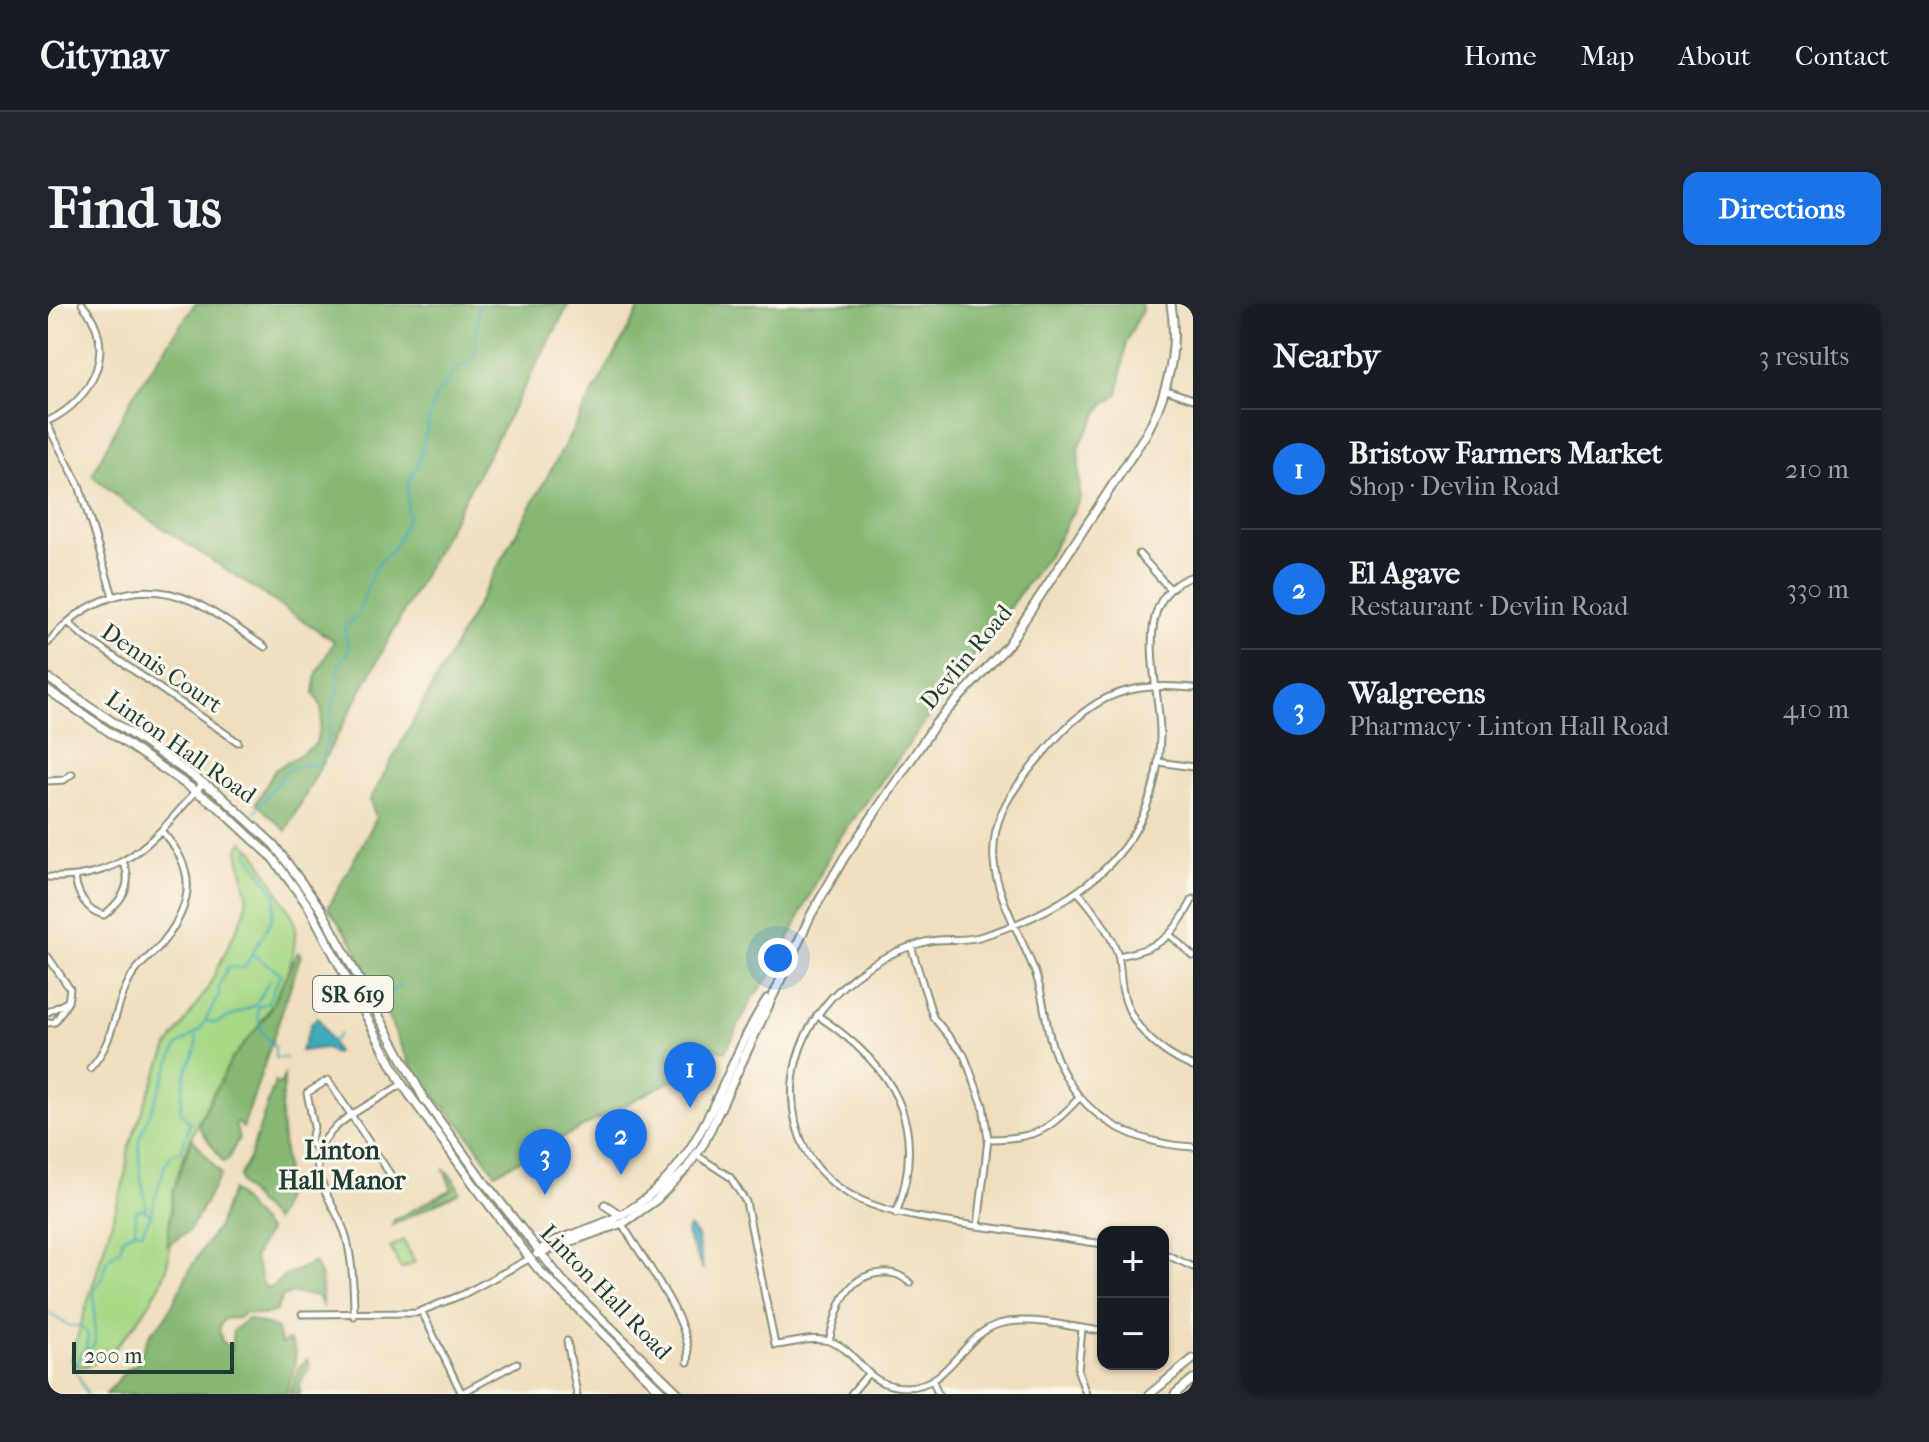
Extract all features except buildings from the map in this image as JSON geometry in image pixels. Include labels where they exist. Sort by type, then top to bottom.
[{"type":"main road","name":"Devlin Road","points":[[538,1253],[622,1224],[663,1194],[694,1153],[757,1015],[850,849],[936,723],[1008,645],[1146,434],[1166,390],[1174,343],[1171,304]]},
{"type":"main road","name":"Linton Hall Road","points":[[48,678],[203,783],[261,830],[307,885],[424,1099],[538,1253],[622,1342],[679,1394]]},
{"type":"main road","name":"Linton Hall Road","points":[[48,690],[235,819],[287,876],[309,907],[402,1084],[529,1259],[618,1352],[664,1394]]},
{"type":"main road","name":"Devlin Road","points":[[529,1259],[552,1243],[622,1215],[662,1185],[694,1153]]},
{"type":"main road","points":[[600,1225],[605,1217],[605,1205],[614,1214],[622,1215]]},
{"type":"main road","points":[[1150,1394],[1193,1359]]},
{"type":"main road","points":[[1175,1394],[1193,1379]]},
{"type":"street","points":[[82,304],[98,334],[97,370],[86,394],[48,423],[79,485],[113,596]]},
{"type":"street","points":[[1166,390],[1193,399]]},
{"type":"street","points":[[1139,554],[1169,588]]},
{"type":"street","points":[[1097,1243],[896,1214],[844,1193],[807,1152],[792,1104],[792,1076],[798,1050],[817,1015],[833,993],[858,973],[911,946],[937,939],[975,939],[1016,924],[1078,892],[1128,843],[1150,799],[1159,762],[1161,736],[1153,624],[1155,611],[1169,588],[1193,576]]},
{"type":"street","points":[[48,643],[88,607],[113,596],[146,591],[189,599],[265,647]]},
{"type":"street","name":"Dennis Court","points":[[68,622],[82,635],[238,742]]},
{"type":"street","points":[[1193,688],[1156,686],[1116,694],[1083,710],[1052,741],[1003,806],[996,828],[994,865],[1037,977],[1055,1055],[1078,1099],[1098,1117],[1136,1137],[1193,1147]]},
{"type":"street","points":[[1159,762],[1193,767]]},
{"type":"street","points":[[48,781],[64,780],[72,774]]},
{"type":"street","points":[[48,877],[75,877],[123,862],[162,832],[203,783]]},
{"type":"street","points":[[90,1068],[107,1047],[130,978],[163,943],[183,906],[187,870],[180,852],[162,832]]},
{"type":"street","points":[[75,877],[82,899],[97,914],[104,915],[129,882],[123,862]]},
{"type":"street","points":[[1078,892],[1094,911],[1118,956],[1123,994],[1137,1023],[1162,1051],[1193,1067]]},
{"type":"street","points":[[1118,956],[1153,947],[1171,936],[1193,899]]},
{"type":"street","points":[[1171,936],[1193,956]]},
{"type":"street","points":[[911,946],[933,1017],[968,1064],[983,1105],[988,1139],[978,1226]]},
{"type":"street","points":[[48,957],[68,983],[68,1002],[55,1022],[48,1023]]},
{"type":"street","points":[[48,1012],[57,1004],[68,1002]]},
{"type":"street","points":[[817,1015],[869,1054],[898,1097],[906,1119],[909,1170],[896,1214]]},
{"type":"street","points":[[320,1151],[310,1143],[314,1127],[308,1096],[310,1088],[323,1080],[330,1081],[392,1177]]},
{"type":"street","points":[[354,1316],[349,1249],[340,1220],[321,1187],[320,1151],[328,1135],[402,1084]]},
{"type":"street","points":[[988,1139],[1038,1134],[1051,1126],[1078,1099]]},
{"type":"street","points":[[694,1153],[730,1177],[746,1202],[775,1345],[829,1341],[847,1352],[867,1375],[906,1387],[933,1381],[976,1338],[1001,1323],[1028,1322],[1097,1330]]},
{"type":"street","points":[[622,1224],[685,1333],[689,1346],[688,1362]]},
{"type":"street","points":[[1169,1256],[1193,1267]]},
{"type":"street","points":[[302,1314],[354,1316],[422,1312],[529,1259]]},
{"type":"street","points":[[829,1341],[844,1295],[861,1278],[892,1273],[910,1283]]},
{"type":"street","points":[[422,1312],[461,1394],[517,1363]]},
{"type":"street","points":[[1082,1329],[1078,1371],[1086,1394]]},
{"type":"street","points":[[567,1341],[577,1394]]},
{"type":"street","points":[[851,1394],[867,1375]]},
{"type":"street","points":[[933,1381],[938,1394]]},
{"type":"green space","points":[[195,304],[569,304],[286,831],[256,803],[275,770],[315,745],[322,713],[314,694],[316,675],[334,641],[125,503],[92,475],[132,397]]},
{"type":"green space","points":[[642,304],[1142,304],[1142,310],[1126,342],[1118,395],[1103,405],[1078,447],[1080,499],[1053,548],[834,846],[771,975],[753,997],[725,1052],[709,1045],[680,1076],[495,1173],[463,1127],[416,1077],[353,943],[328,908],[376,819],[370,800]]},
{"type":"green space","points":[[243,842],[254,851],[294,919],[295,943],[289,968],[265,1016],[207,1104],[187,1149],[175,1184],[169,1254],[160,1285],[136,1323],[113,1349],[89,1365],[77,1366],[72,1360],[75,1344],[125,1178],[129,1146],[148,1094],[168,1047],[209,986],[245,911],[247,894],[238,850]]},
{"type":"green space","points":[[298,952],[301,955],[243,1128],[235,1124],[239,1138],[227,1161],[223,1162],[198,1125],[231,1060],[267,1015]]},
{"type":"green space","points":[[284,1076],[281,1123],[286,1181],[281,1208],[274,1221],[241,1185],[239,1177],[250,1156],[275,1082],[280,1085]]},
{"type":"green space","points":[[192,1138],[221,1174],[189,1231],[167,1245],[173,1191]]},
{"type":"green space","points":[[443,1168],[460,1192],[392,1225],[394,1220],[452,1189]]},
{"type":"green space","points":[[232,1190],[268,1231],[254,1257],[264,1286],[270,1289],[283,1277],[314,1262],[321,1277],[323,1308],[318,1296],[293,1293],[282,1297],[276,1311],[264,1315],[244,1313],[239,1318],[224,1319],[219,1327],[222,1341],[231,1349],[233,1331],[247,1319],[276,1328],[281,1344],[289,1340],[295,1359],[286,1394],[106,1394],[127,1369],[136,1365],[150,1334],[166,1317],[191,1267],[218,1226]]},
{"type":"green space","points":[[403,1240],[415,1262],[401,1269],[390,1247]]},
{"type":"green space","points":[[307,1359],[310,1367],[299,1384],[300,1394],[290,1394],[299,1367]]},
{"type":"water","points":[[318,1017],[336,1051],[334,1054],[324,1048],[301,1051],[312,1022]]},
{"type":"water","points":[[689,1227],[697,1236],[703,1270],[686,1234]]},
{"type":"waterway","points":[[254,813],[284,773],[293,767],[320,763],[329,739],[332,702],[338,693],[338,666],[349,649],[344,628],[358,614],[374,569],[394,547],[408,517],[407,485],[418,464],[435,397],[453,372],[475,356],[478,304]]},
{"type":"waterway","points":[[83,1350],[91,1349],[95,1342],[94,1290],[102,1280],[107,1260],[120,1249],[123,1237],[135,1231],[136,1211],[147,1208],[140,1173],[139,1140],[177,1046],[200,1030],[219,995],[219,985],[228,967],[244,968],[272,919],[276,896],[248,854],[248,846]]},
{"type":"waterway","points":[[251,954],[281,973],[268,1003],[258,1006]]},
{"type":"waterway","points":[[206,1021],[216,1023],[255,1005],[270,980]]},
{"type":"waterway","points":[[381,1004],[390,992],[401,986]]},
{"type":"waterway","points":[[258,1006],[259,1024],[275,1047],[275,1058],[286,1058]]},
{"type":"waterway","points":[[329,1040],[335,1040],[339,1034]]},
{"type":"waterway","points":[[145,1211],[151,1214],[164,1167],[172,1154],[181,1152],[190,1123],[180,1111],[196,1036]]},
{"type":"waterway","points":[[135,1231],[142,1232],[151,1215]]},
{"type":"waterway","points":[[48,1313],[70,1326],[81,1326],[88,1335],[86,1348]]},
{"type":"waterway","points":[[82,1352],[75,1369],[87,1394]]},
{"type":"place","name":"Bristow Farmers Market","points":[[690,1108]]},
{"type":"place","name":"El Agave","points":[[621,1175]]},
{"type":"place","name":"Walgreens","points":[[545,1195]]},
{"type":"district","name":"Linton Hall Manor","points":[[342,1165]]}]
